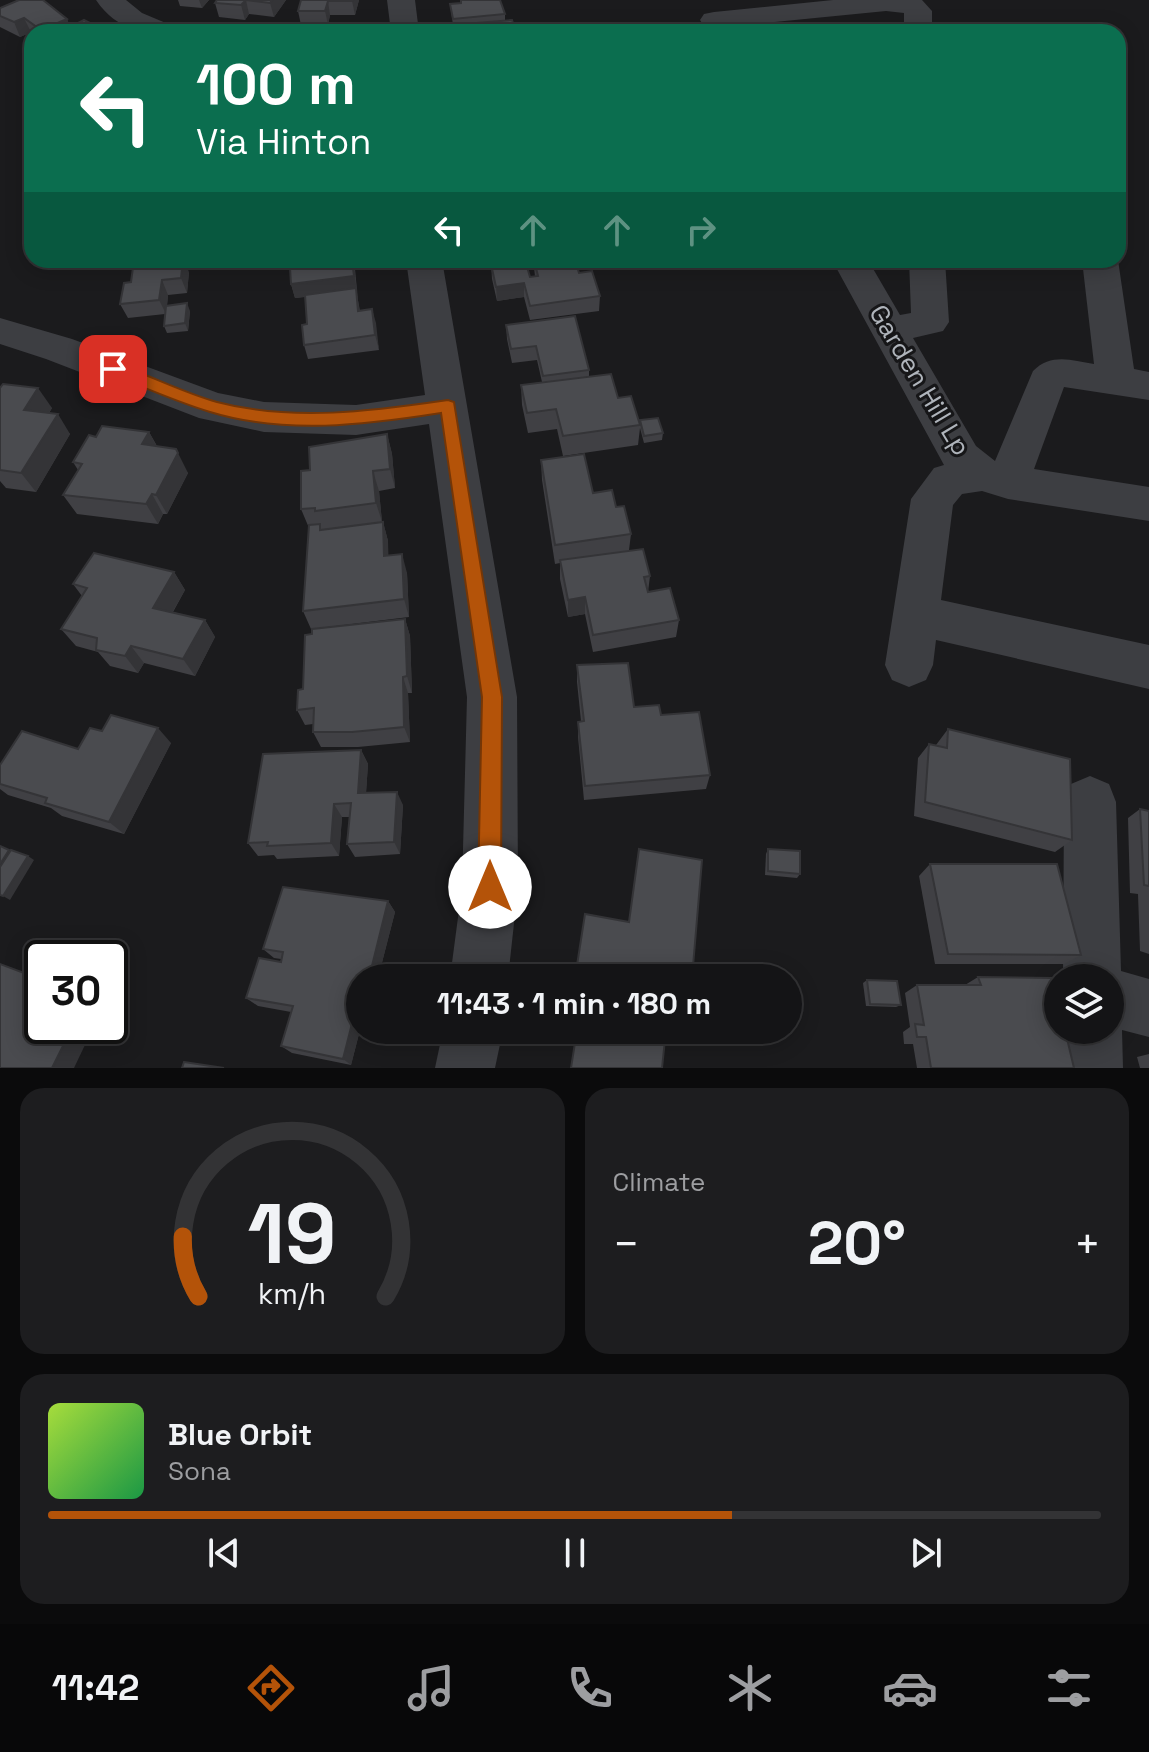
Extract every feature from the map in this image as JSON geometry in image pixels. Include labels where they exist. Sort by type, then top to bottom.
[{"type":"street","points":[[110,0],[132,19],[144,24]]},
{"type":"street","points":[[401,0],[404,24]]},
{"type":"street","points":[[713,17],[886,3],[912,6],[918,11],[918,24]]},
{"type":"street","points":[[425,268],[492,697],[490,887],[481,964]]},
{"type":"street","name":"Garden Hill Lp","points":[[855,268],[961,457],[995,478]]},
{"type":"street","points":[[890,330],[930,322],[927,268]]},
{"type":"street","points":[[995,478],[1047,381],[1056,372],[1133,384],[1102,268]]},
{"type":"street","points":[[0,331],[86,359],[213,407],[264,417],[356,420],[448,406]]},
{"type":"street","points":[[909,665],[932,499],[949,480],[995,478],[1149,504]]},
{"type":"street","points":[[915,615],[1149,667]]},
{"type":"street","points":[[1090,802],[1092,964]]},
{"type":"street","points":[[1124,1001],[1149,1008]]},
{"type":"street","points":[[465,1068],[470,1044]]},
{"type":"street","points":[[1092,1044],[1093,1068]]},
{"type":"building","points":[[19,0],[43,0],[67,19],[55,24],[32,24],[24,18],[14,22],[0,16],[0,8]]},
{"type":"building","points":[[217,0],[246,0],[241,5],[215,3]]},
{"type":"building","points":[[301,0],[353,0],[328,1],[325,11],[298,11]]},
{"type":"building","points":[[461,0],[500,0],[505,14],[453,19],[450,4],[461,3]]},
{"type":"building","points":[[512,20],[513,24],[465,24]]},
{"type":"building","points":[[133,268],[182,268],[181,278],[162,280],[159,300],[120,304],[124,283],[131,282]]},
{"type":"building","points":[[290,268],[353,268],[354,276],[291,284]]},
{"type":"building","points":[[492,268],[527,268],[530,277],[538,276],[536,268],[577,268],[579,273],[592,271],[600,296],[530,306],[524,283],[496,287]]},
{"type":"building","points":[[356,288],[358,311],[372,309],[375,335],[304,345],[302,325],[307,324],[305,295]]},
{"type":"building","points":[[187,303],[185,323],[164,326],[166,306]]},
{"type":"building","points":[[575,316],[589,370],[543,376],[536,346],[511,349],[506,325]]},
{"type":"building","points":[[611,374],[618,398],[631,396],[640,425],[563,436],[556,409],[527,413],[521,385]]},
{"type":"building","points":[[3,384],[38,388],[24,410],[58,414],[21,473],[0,470],[0,388]]},
{"type":"building","points":[[658,418],[663,433],[644,436],[640,420]]},
{"type":"building","points":[[102,426],[149,432],[142,444],[176,449],[178,453],[156,495],[152,494],[146,504],[63,495],[82,464],[73,462],[89,435],[96,437]]},
{"type":"building","points":[[387,434],[390,469],[373,471],[376,503],[315,511],[315,508],[301,509],[301,471],[310,470],[309,447]]},
{"type":"building","points":[[584,454],[593,493],[612,490],[616,507],[624,506],[631,534],[555,545],[541,460]]},
{"type":"building","points":[[383,522],[384,556],[402,554],[404,599],[303,611],[309,525],[320,524],[320,530]]},
{"type":"building","points":[[643,549],[650,576],[644,577],[648,592],[670,588],[679,620],[593,635],[585,597],[568,600],[560,560]]},
{"type":"building","points":[[94,553],[174,572],[153,608],[205,620],[183,659],[131,646],[125,656],[96,650],[97,638],[61,629],[87,588],[73,584]]},
{"type":"building","points":[[405,619],[407,676],[403,677],[404,727],[313,732],[314,708],[297,710],[298,690],[303,689],[305,635],[312,634],[312,629]]},
{"type":"building","points":[[628,663],[634,707],[659,705],[661,715],[699,712],[710,775],[585,786],[578,722],[584,721],[577,665]]},
{"type":"building","points":[[111,715],[158,728],[109,822],[45,803],[47,798],[0,784],[0,765],[22,731],[78,749],[90,728],[102,731]]},
{"type":"building","points":[[948,729],[1070,759],[1072,840],[925,802],[929,744],[947,748]]},
{"type":"building","points":[[361,750],[358,793],[397,792],[394,842],[347,844],[351,803],[334,804],[331,843],[267,846],[268,842],[248,843],[263,754]]},
{"type":"building","points":[[1140,809],[1149,811],[1149,886],[1144,885]]},
{"type":"building","points":[[0,846],[9,850],[0,864]]},
{"type":"building","points":[[639,849],[702,860],[693,964],[577,964],[585,914],[629,922]]},
{"type":"building","points":[[768,849],[800,851],[800,874],[768,871]]},
{"type":"building","points":[[11,850],[28,856],[3,896],[0,895],[0,867]]},
{"type":"building","points":[[930,864],[1057,864],[1081,955],[948,954]]},
{"type":"building","points":[[283,887],[388,901],[372,964],[346,964],[347,1044],[343,1059],[281,1046],[293,1006],[246,998],[259,958],[281,962],[283,952],[263,949]]},
{"type":"building","points":[[0,964],[24,973],[24,1044],[64,1044],[52,1068],[0,1068]]},
{"type":"building","points":[[978,977],[1044,978],[1044,1044],[1068,1044],[1074,1068],[931,1068],[926,1037],[917,1037],[915,1024],[924,1025],[917,985],[981,985]]},
{"type":"building","points":[[867,980],[897,981],[901,1005],[870,1004]]},
{"type":"building","points":[[575,1044],[665,1044],[662,1068],[571,1068]]},
{"type":"building","points":[[184,1062],[224,1068],[182,1068]]},
{"type":"route","points":[[113,369],[213,407],[264,417],[356,420],[448,406],[492,697],[490,887]]}]
